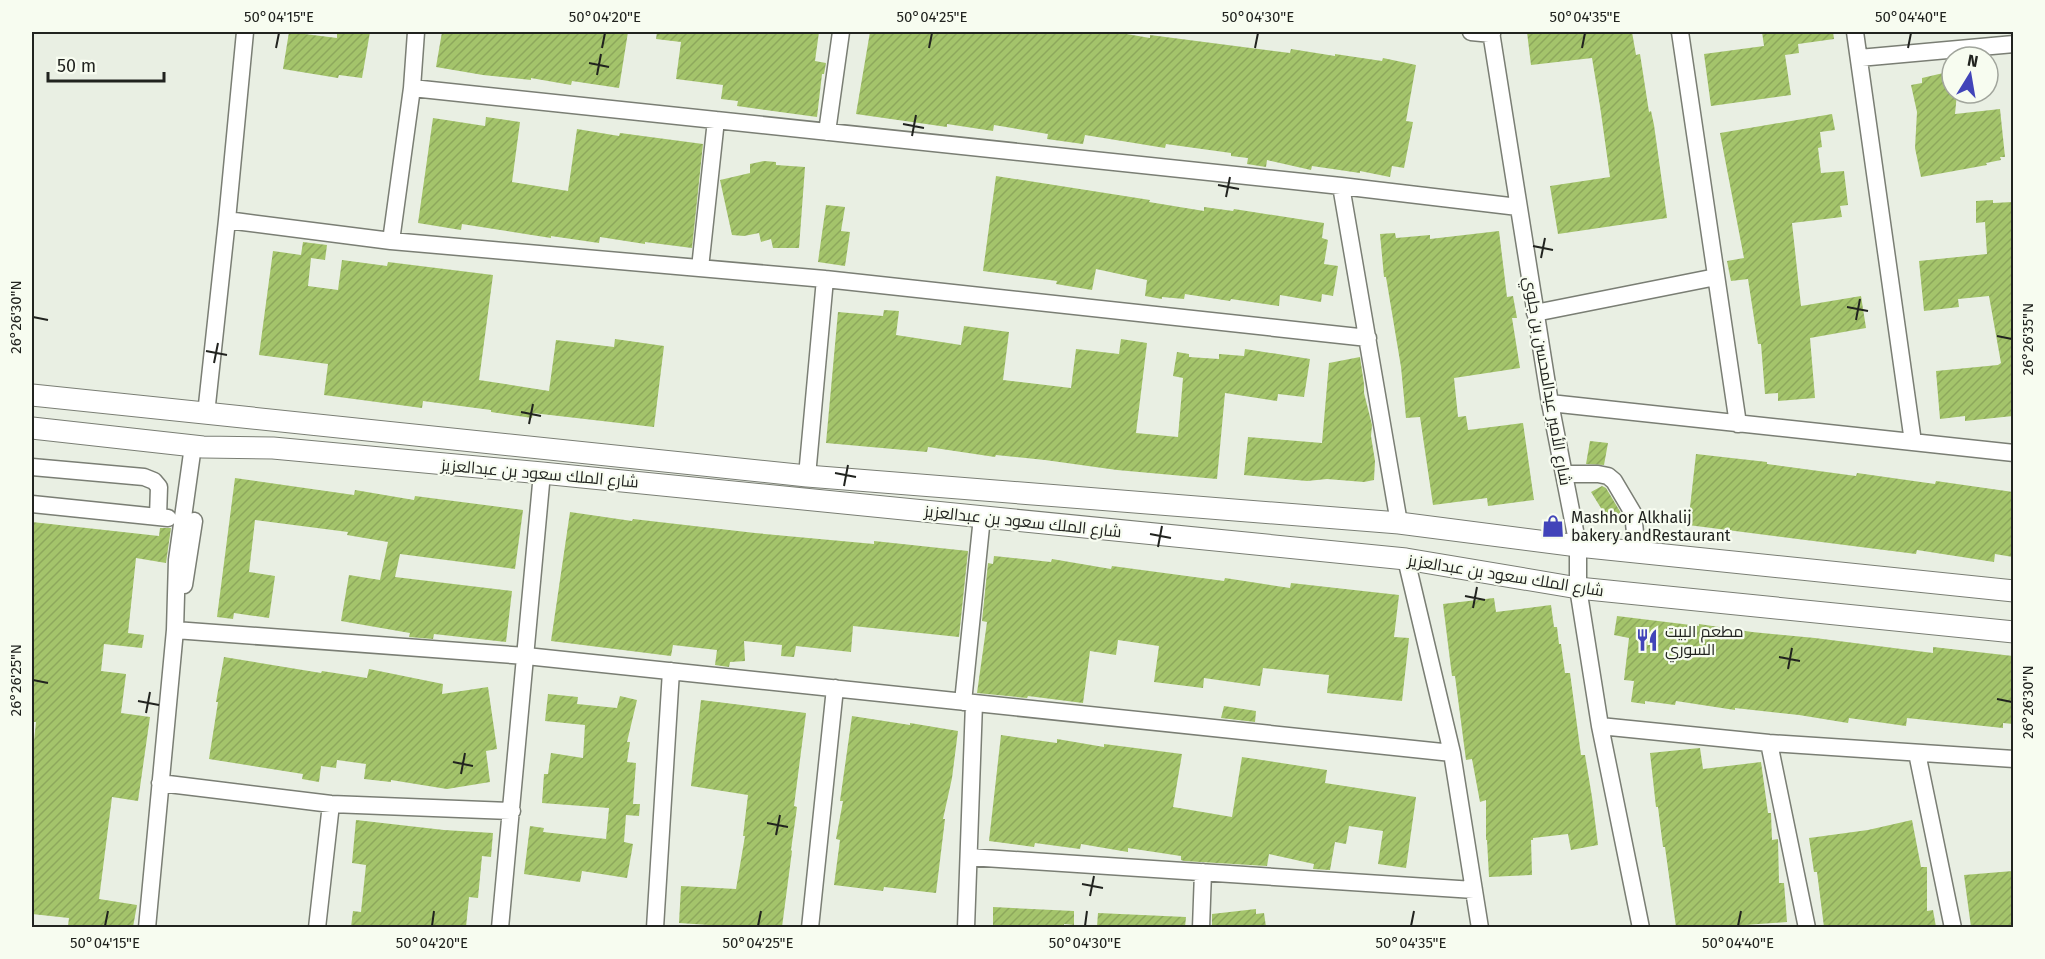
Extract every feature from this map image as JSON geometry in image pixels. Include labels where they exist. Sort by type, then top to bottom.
[{"type":"main road","name":"شارع الملك سعود بن عبدالعزيز","points":[[32,395],[807,476],[1400,523],[1578,546],[2013,591]]},
{"type":"main road","points":[[32,416],[94,422],[273,448]]},
{"type":"main road","name":"شارع الملك سعود بن عبدالعزيز","points":[[32,428],[198,447],[273,448],[542,473],[1406,559],[1578,588],[2013,632]]},
{"type":"street","points":[[206,414],[244,32]]},
{"type":"street","points":[[391,241],[412,88],[416,32]]},
{"type":"street","points":[[827,132],[841,32]]},
{"type":"street","points":[[1471,32],[1492,33]]},
{"type":"street","points":[[1680,32],[1738,424]]},
{"type":"street","points":[[1855,32],[1913,442]]},
{"type":"street","name":"شارع الأمير عبدالمحسن بن جلوي","points":[[1492,33],[1550,404],[1578,546],[1578,588],[1600,726],[1641,927]]},
{"type":"street","points":[[1859,58],[2013,44]]},
{"type":"street","points":[[412,88],[1341,186],[1518,207]]},
{"type":"street","points":[[700,268],[716,120]]},
{"type":"street","points":[[1341,186],[1400,523]]},
{"type":"street","points":[[227,220],[391,241],[825,279],[1368,338]]},
{"type":"street","points":[[1535,313],[1716,277]]},
{"type":"street","points":[[807,476],[825,279]]},
{"type":"street","points":[[1550,404],[2013,453]]},
{"type":"street","points":[[147,927],[175,630],[177,560],[198,447]]},
{"type":"street","points":[[175,630],[189,560],[198,447]]},
{"type":"street","points":[[32,467],[144,477],[154,481],[159,488],[158,517]]},
{"type":"street","points":[[500,927],[542,473]]},
{"type":"street","points":[[1564,474],[1598,474],[1608,476],[1614,481],[1633,513],[1637,552]]},
{"type":"street","points":[[32,504],[183,520]]},
{"type":"street","points":[[966,927],[969,857],[969,702],[982,517]]},
{"type":"street","points":[[1406,559],[1452,753],[1480,927]]},
{"type":"street","points":[[175,630],[526,656],[1452,753]]},
{"type":"street","points":[[655,927],[671,671]]},
{"type":"street","points":[[810,927],[835,688]]},
{"type":"street","points":[[1600,726],[1769,743],[2013,759]]},
{"type":"street","points":[[1769,743],[1807,927]]},
{"type":"street","points":[[1917,753],[1953,927]]},
{"type":"street","points":[[160,783],[331,804],[512,811]]},
{"type":"street","points":[[317,927],[331,804]]},
{"type":"street","points":[[969,857],[1474,890]]},
{"type":"street","points":[[1202,927],[1203,872]]},
{"type":"building","points":[[289,32],[337,38],[337,32],[370,32],[362,78],[339,75],[338,78],[283,69]]},
{"type":"building","points":[[442,32],[628,32],[619,88],[572,81],[571,85],[531,78],[531,80],[483,75],[436,67]]},
{"type":"building","points":[[657,32],[819,32],[815,61],[826,63],[824,74],[822,74],[817,117],[737,106],[738,101],[721,99],[723,85],[676,79],[681,42],[656,39]]},
{"type":"building","points":[[870,32],[1095,32],[1108,34],[1108,32],[1115,32],[1290,53],[1291,49],[1382,61],[1383,58],[1416,65],[1406,121],[1413,122],[1404,168],[1392,166],[1390,177],[1312,166],[1311,170],[1267,160],[1266,167],[1247,164],[1248,158],[1231,156],[1231,153],[1166,144],[1165,148],[1085,135],[1083,144],[1047,139],[1048,134],[994,125],[993,131],[856,114]]},
{"type":"building","points":[[1527,32],[1632,32],[1636,55],[1640,54],[1649,112],[1651,111],[1654,125],[1667,218],[1558,234],[1550,186],[1610,177],[1600,106],[1592,58],[1531,65]]},
{"type":"building","points":[[1762,32],[1833,32],[1834,39],[1798,44],[1799,53],[1785,55],[1791,95],[1711,106],[1704,54],[1764,46]]},
{"type":"building","points":[[1940,74],[1940,105],[1956,105],[1955,114],[2000,109],[2005,157],[1986,163],[1987,165],[1921,177],[1915,148],[1917,112],[1911,85],[1922,83],[1922,78]]},
{"type":"building","points":[[1832,114],[1835,130],[1820,132],[1822,147],[1818,148],[1821,173],[1844,171],[1848,205],[1840,206],[1842,217],[1792,223],[1801,306],[1861,296],[1866,328],[1810,338],[1815,398],[1778,401],[1778,393],[1765,394],[1761,344],[1758,344],[1748,279],[1731,281],[1727,261],[1744,258],[1720,133]]},
{"type":"building","points":[[486,117],[520,122],[512,182],[568,191],[577,129],[619,136],[620,133],[703,144],[692,248],[600,237],[599,243],[462,224],[461,230],[418,223],[433,118],[485,126]]},
{"type":"building","points":[[764,161],[776,162],[776,165],[805,167],[799,248],[773,248],[771,239],[761,242],[759,233],[744,236],[732,235],[720,180],[750,173],[750,164]]},
{"type":"building","points":[[996,176],[1150,200],[1149,202],[1204,211],[1204,207],[1233,211],[1234,209],[1324,223],[1322,238],[1328,240],[1324,264],[1338,266],[1333,296],[1322,294],[1321,302],[1280,295],[1279,306],[1185,294],[1184,299],[1162,297],[1162,299],[1145,296],[1147,280],[1096,269],[1092,290],[1056,284],[1057,281],[983,271]]},
{"type":"building","points":[[1993,200],[1993,203],[2013,202],[2013,416],[1965,421],[1965,416],[1940,419],[1936,371],[2001,363],[1989,296],[1958,299],[1959,307],[1924,311],[1919,261],[1987,254],[1985,222],[1976,223],[1976,201]]},
{"type":"building","points":[[826,205],[845,207],[841,231],[850,232],[845,266],[818,262]]},
{"type":"building","points":[[1499,231],[1507,297],[1513,296],[1517,318],[1512,318],[1520,368],[1454,378],[1458,417],[1466,416],[1468,430],[1523,423],[1534,500],[1488,506],[1487,498],[1433,505],[1420,417],[1406,418],[1401,367],[1386,277],[1384,277],[1380,234],[1395,233],[1396,238],[1430,235],[1430,239]]},
{"type":"building","points":[[303,242],[327,245],[325,260],[311,258],[308,286],[338,290],[342,260],[387,266],[388,262],[493,275],[479,380],[549,391],[556,340],[614,347],[615,339],[664,346],[654,427],[533,413],[532,418],[423,401],[422,408],[324,395],[328,364],[259,355],[273,251],[301,255]]},
{"type":"building","points":[[884,310],[899,311],[896,335],[961,345],[964,326],[1009,332],[1003,380],[1071,388],[1076,349],[1119,354],[1121,339],[1147,343],[1136,433],[1178,437],[1183,378],[1173,376],[1177,352],[1189,354],[1189,357],[1219,359],[1219,354],[1244,356],[1245,349],[1310,359],[1304,397],[1278,394],[1277,401],[1225,393],[1217,479],[1117,470],[996,455],[995,457],[928,447],[927,452],[826,443],[838,312],[883,316]]},
{"type":"building","points":[[1360,357],[1364,393],[1372,425],[1374,480],[1364,482],[1327,479],[1307,481],[1244,475],[1248,437],[1322,443],[1329,363]]},
{"type":"building","points":[[1590,441],[1608,443],[1604,465],[1586,464]]},
{"type":"building","points":[[1696,454],[1856,476],[1857,473],[1935,484],[1936,481],[2013,492],[2013,557],[1995,554],[1994,562],[1917,550],[1916,554],[1688,525]]},
{"type":"building","points":[[235,478],[354,495],[355,490],[414,500],[415,496],[523,510],[515,569],[400,554],[395,577],[512,591],[506,642],[434,634],[433,639],[409,637],[410,633],[341,621],[349,575],[380,580],[388,542],[347,535],[348,532],[255,520],[249,572],[275,576],[269,618],[234,613],[233,619],[217,617]]},
{"type":"building","points":[[1602,486],[1606,488],[1621,513],[1609,521],[1591,492]]},
{"type":"building","points":[[570,512],[632,521],[633,519],[755,533],[874,544],[874,541],[968,551],[959,637],[853,626],[851,652],[796,646],[794,657],[781,656],[782,645],[744,641],[745,661],[730,662],[729,667],[715,665],[717,650],[673,645],[671,656],[551,641]]},
{"type":"building","points":[[32,522],[159,536],[160,528],[171,528],[166,563],[136,558],[128,633],[144,635],[142,648],[104,644],[101,671],[126,674],[121,713],[150,717],[138,801],[112,797],[99,899],[137,905],[133,927],[68,926],[69,918],[32,914],[32,760],[36,722],[32,722]]},
{"type":"building","points":[[994,556],[1051,562],[1052,559],[1111,569],[1112,566],[1224,581],[1225,578],[1290,588],[1291,583],[1399,595],[1394,637],[1409,638],[1402,701],[1327,693],[1329,675],[1263,668],[1260,686],[1204,678],[1203,688],[1154,682],[1159,646],[1118,640],[1116,655],[1090,651],[1083,703],[1028,696],[1027,698],[977,693],[987,622],[982,621],[988,563],[993,564]]},
{"type":"building","points":[[1494,598],[1496,612],[1551,605],[1554,627],[1557,627],[1559,644],[1561,644],[1565,673],[1570,673],[1581,755],[1585,755],[1592,797],[1598,845],[1571,850],[1568,834],[1533,838],[1531,840],[1532,875],[1489,877],[1486,800],[1480,802],[1472,759],[1466,760],[1455,676],[1452,676],[1443,604]]},
{"type":"building","points":[[1617,616],[1933,653],[1933,647],[2013,656],[2013,724],[2003,723],[2003,728],[1907,718],[1906,726],[1849,718],[1848,723],[1676,701],[1675,705],[1645,701],[1645,704],[1631,702],[1634,681],[1624,680],[1629,638],[1614,635]]},
{"type":"building","points":[[224,657],[367,678],[369,669],[443,684],[442,694],[488,687],[497,749],[486,751],[490,782],[447,789],[391,780],[391,782],[364,779],[366,764],[337,760],[336,768],[321,766],[319,782],[302,779],[303,774],[209,759]]},
{"type":"building","points":[[548,694],[578,697],[577,704],[617,708],[620,696],[637,700],[627,742],[630,742],[627,762],[636,763],[633,804],[640,804],[639,816],[626,815],[624,842],[633,844],[627,878],[582,871],[580,882],[524,874],[530,826],[544,828],[543,832],[606,839],[609,808],[542,803],[544,774],[548,774],[551,753],[583,758],[585,725],[545,721]]},
{"type":"building","points":[[701,700],[806,713],[782,927],[679,923],[681,886],[736,889],[745,836],[743,836],[748,795],[691,786]]},
{"type":"building","points":[[1224,706],[1256,711],[1255,722],[1221,718]]},
{"type":"building","points":[[852,716],[958,731],[952,778],[943,819],[945,819],[936,893],[884,887],[883,891],[834,885],[840,840],[836,839],[843,801],[840,801]]},
{"type":"building","points":[[1001,735],[1057,743],[1057,739],[1104,747],[1104,744],[1182,754],[1173,807],[1232,817],[1242,757],[1327,770],[1325,783],[1416,797],[1406,868],[1378,864],[1383,831],[1349,826],[1346,844],[1335,842],[1330,870],[1313,869],[1314,864],[1269,854],[1267,866],[1184,861],[1181,860],[1181,856],[1128,848],[1128,852],[1081,844],[1080,849],[1035,843],[1034,847],[989,841]]},
{"type":"building","points":[[1700,748],[1703,769],[1761,762],[1768,813],[1771,813],[1772,840],[1778,839],[1779,883],[1784,883],[1787,922],[1732,927],[1676,927],[1665,847],[1663,847],[1658,807],[1656,807],[1650,753]]},
{"type":"building","points":[[356,820],[493,833],[491,857],[482,856],[478,898],[469,897],[466,927],[351,927],[353,911],[361,912],[366,865],[352,863]]},
{"type":"building","points":[[1912,820],[1921,867],[1927,867],[1927,911],[1933,910],[1936,927],[1824,927],[1817,872],[1814,872],[1809,838],[1868,830]]},
{"type":"building","points":[[2013,871],[2013,927],[1971,927],[1964,875]]},
{"type":"building","points":[[993,907],[1074,911],[1074,925],[993,927]]},
{"type":"building","points":[[1256,909],[1256,914],[1264,913],[1266,927],[1212,927],[1212,914]]},
{"type":"building","points":[[1098,913],[1186,917],[1185,927],[1097,927]]},
{"type":"place","name":"Mashhor Alkhalij bakery andRestaurant","points":[[1553,526]]},
{"type":"place","name":"مطعم البيت السوري","points":[[1647,640]]}]
